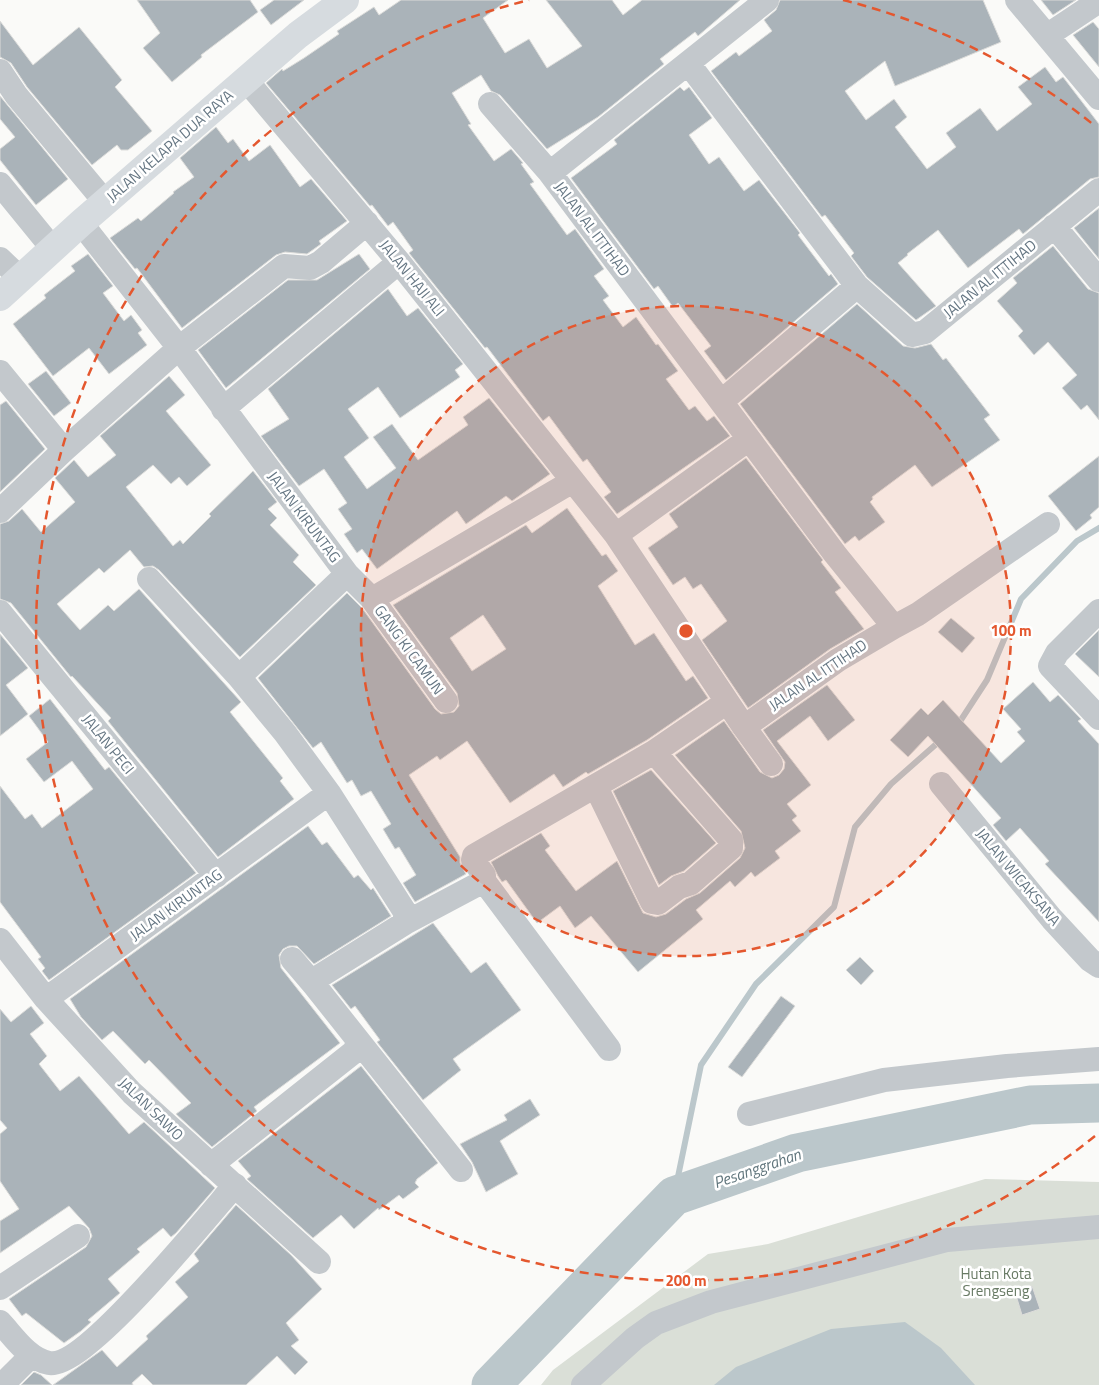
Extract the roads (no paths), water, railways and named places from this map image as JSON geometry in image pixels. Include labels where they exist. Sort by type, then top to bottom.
[{"type":"street","name":"JALAN KELAPA DUA RAYA","points":[[0,297],[81,223],[298,35],[345,0]]},
{"type":"street","name":"JALAN AL ITTIHAD","points":[[744,727],[846,655],[889,619],[835,554],[550,173],[767,0]]},
{"type":"street","points":[[1017,0],[1099,98]]},
{"type":"street","points":[[1048,35],[1099,1]]},
{"type":"street","name":"JALAN AL ITTIHAD","points":[[688,63],[857,286],[904,330],[912,335],[920,335],[1099,190]]},
{"type":"street","points":[[0,71],[16,95],[105,202]]},
{"type":"street","name":"JALAN HAJI ALI","points":[[246,80],[367,222],[616,535],[727,702],[771,764]]},
{"type":"street","points":[[490,104],[550,173]]},
{"type":"street","points":[[0,184],[53,249]]},
{"type":"street","points":[[0,511],[64,450],[180,348],[284,266],[310,268],[321,262],[367,222]]},
{"type":"street","name":"JALAN KIRUNTAG","points":[[81,223],[180,348],[223,409],[347,574],[239,677]]},
{"type":"street","points":[[1054,226],[1099,280]]},
{"type":"street","points":[[0,258],[20,278]]},
{"type":"street","points":[[223,409],[399,262]]},
{"type":"street","points":[[722,401],[857,286]]},
{"type":"street","points":[[0,372],[64,450]]},
{"type":"street","points":[[616,535],[749,439]]},
{"type":"street","points":[[347,574],[372,599],[573,481]]},
{"type":"street","points":[[889,619],[918,614],[1048,524]]},
{"type":"street","points":[[149,579],[239,677],[285,733],[329,794],[405,912],[405,924]]},
{"type":"street","name":"GANG KI CAMUN","points":[[372,599],[446,700]]},
{"type":"street","points":[[1099,611],[1058,653],[1050,666],[1099,718]]},
{"type":"street","name":"JALAN PECI","points":[[0,612],[216,876]]},
{"type":"street","points":[[609,1049],[484,881],[484,876],[473,860],[474,856],[654,752],[727,702]]},
{"type":"street","points":[[596,787],[652,902],[658,903],[679,887],[691,882],[731,848],[731,840],[680,784],[654,752]]},
{"type":"street","name":"JALAN WICAKSANA","points":[[941,784],[1052,918],[1090,960],[1099,966]]},
{"type":"street","name":"JALAN KIRUNTAG","points":[[46,998],[329,794]]},
{"type":"street","points":[[314,986],[320,976],[405,924],[484,881]]},
{"type":"street","name":"JALAN SAWO","points":[[0,940],[46,998],[132,1093],[319,1262]]},
{"type":"street","points":[[292,959],[461,1170]]},
{"type":"street","points":[[211,1165],[354,1051],[358,1040]]},
{"type":"street","points":[[749,1114],[884,1080],[1099,1058]]},
{"type":"street","points":[[0,1322],[31,1356],[49,1363],[60,1362],[82,1350],[110,1324],[235,1185]]},
{"type":"street","points":[[583,1385],[635,1338],[656,1323],[711,1302],[947,1240],[1099,1227]]},
{"type":"street","points":[[0,1288],[78,1236]]},
{"type":"street","points":[[2,1385],[31,1356]]},
{"type":"waterway","points":[[957,726],[987,680],[1021,599],[1077,541],[1099,528]]},
{"type":"waterway","points":[[674,1196],[701,1065],[756,984],[834,907],[855,827],[891,784],[942,739]]},
{"type":"waterway","name":"Pesanggrahan","points":[[491,1385],[674,1196],[797,1153],[1030,1105],[1099,1103]]},
{"type":"park label","name":"Hutan Kota Srengseng","points":[[996,1282]]}]
